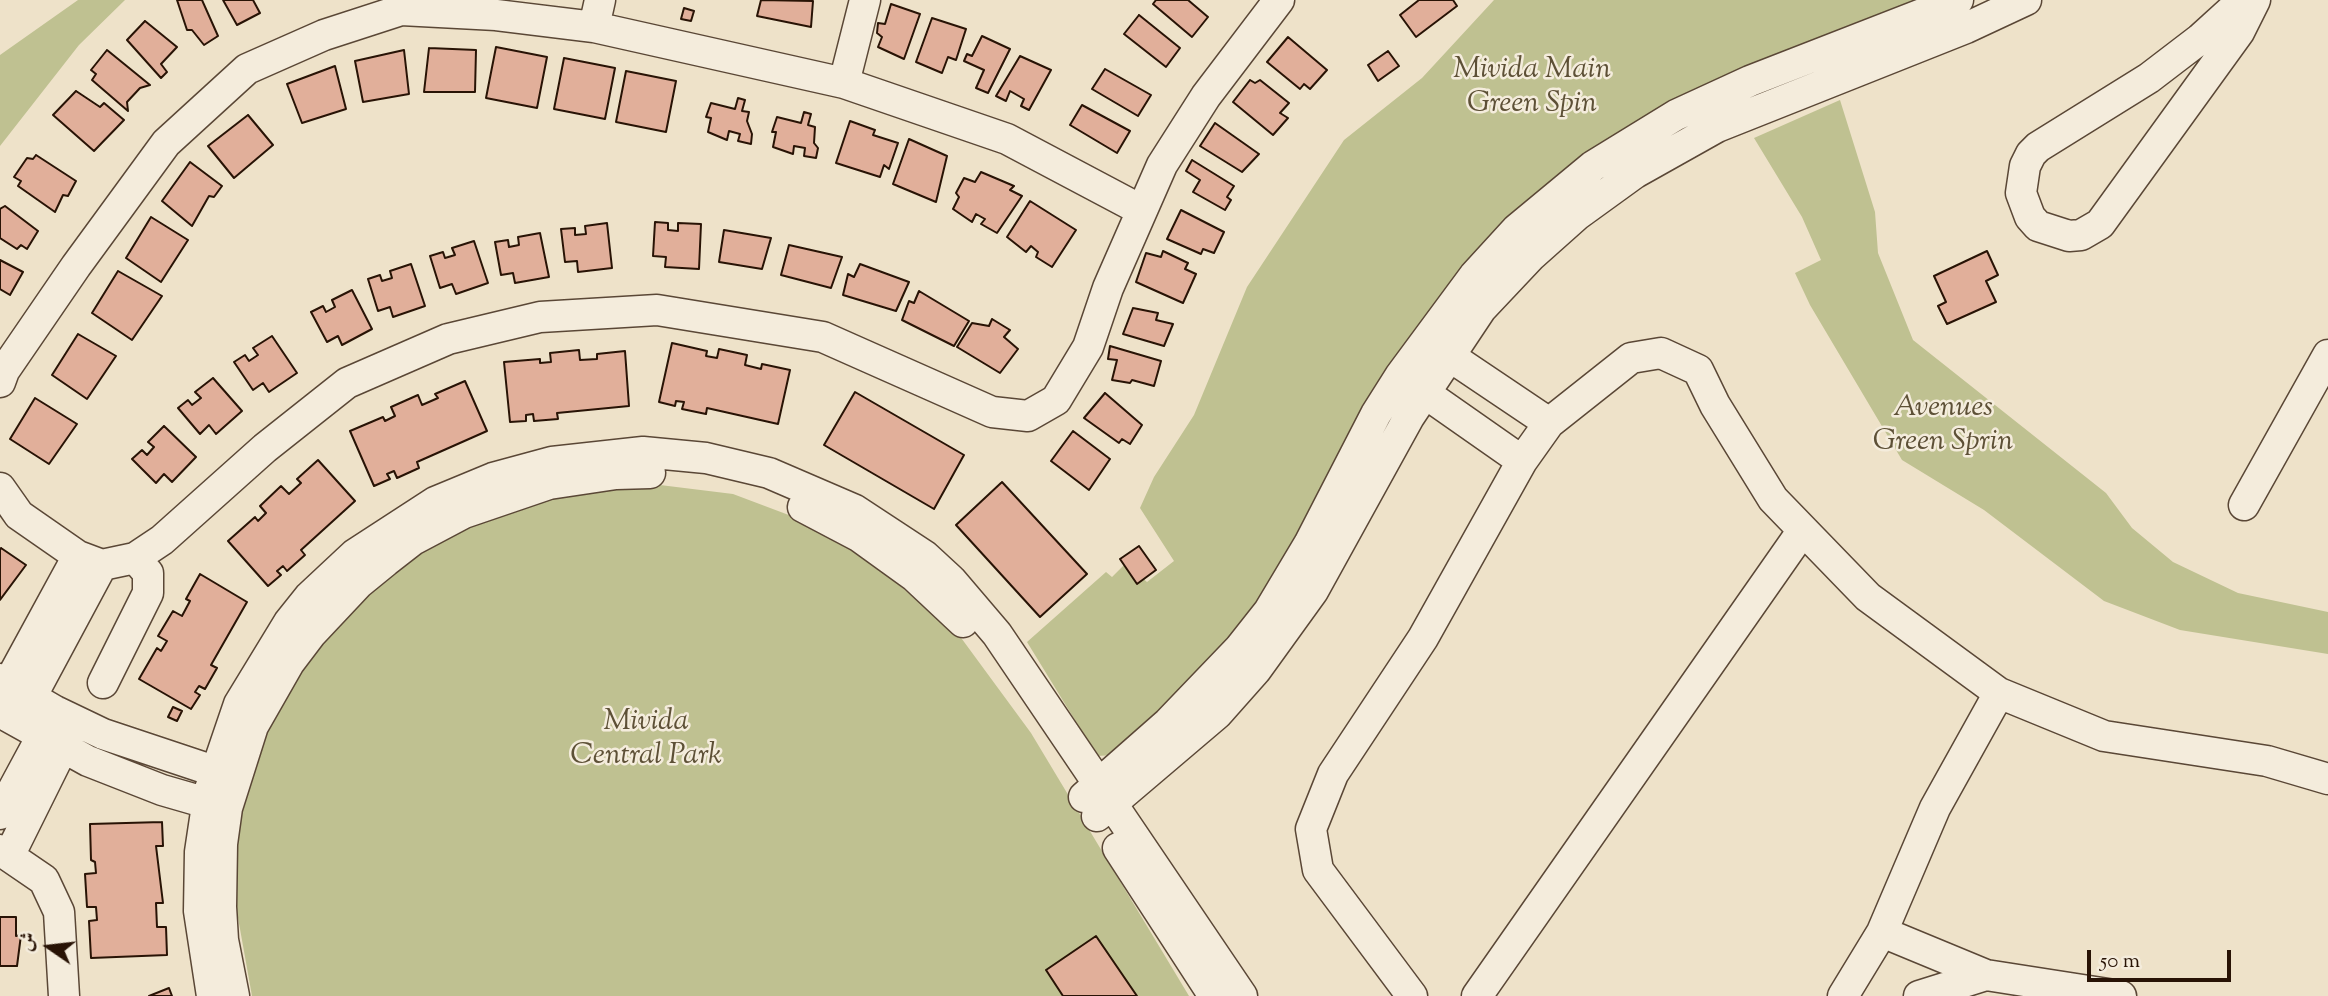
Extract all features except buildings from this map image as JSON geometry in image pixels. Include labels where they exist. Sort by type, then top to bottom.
[{"type":"street","points":[[844,83],[865,0]]},
{"type":"street","points":[[0,488],[19,515],[90,560],[135,558],[162,540],[265,448],[347,383],[448,339],[540,317],[657,310],[823,337],[992,412],[1027,416],[1056,400],[1088,346],[1141,210],[1162,166],[1206,96],[1279,0]]},
{"type":"street","points":[[1098,800],[1217,714],[1293,622],[1328,565],[1409,417],[1426,394],[1438,348],[1474,276],[1517,229],[1568,184],[1625,145],[1711,98],[1958,0]]},
{"type":"street","points":[[1098,800],[1204,687],[1269,611],[1309,544],[1376,414],[1400,376],[1438,348],[1482,309],[1531,256],[1577,215],[1635,173],[1693,140],[1755,110],[1966,28],[2026,0]]},
{"type":"street","points":[[2243,0],[2200,39],[2150,78],[2038,146],[2031,154],[2021,180],[2021,193],[2030,217],[2038,226],[2069,236],[2081,235],[2100,224],[2239,32],[2255,0]]},
{"type":"street","points":[[0,382],[4,370],[76,266],[166,143],[247,69],[324,35],[401,10],[496,15],[597,13],[844,83],[1007,139],[1141,210]]},
{"type":"street","points":[[1438,348],[1549,423]]},
{"type":"street","points":[[1412,996],[1318,870],[1311,830],[1333,774],[1423,638],[1522,461],[1549,423],[1631,358],[1661,353],[1698,370],[1715,405],[1773,499],[1868,597],[1999,693],[2104,736],[2267,761],[2328,779]]},
{"type":"street","points":[[2245,505],[2328,355]]},
{"type":"street","points":[[1400,376],[1522,461]]},
{"type":"street","points":[[212,996],[199,911],[200,852],[214,771],[239,704],[270,648],[309,597],[381,534],[435,502],[522,469],[582,456],[643,453],[706,458],[769,472],[855,510],[903,539],[951,580],[975,606],[1098,800],[1214,996]]},
{"type":"street","points":[[234,996],[223,940],[222,844],[235,777],[253,726],[270,694],[319,625],[386,561],[413,540],[464,513],[549,484],[616,474],[690,476],[769,494],[831,520],[914,576],[972,632],[1242,996]]},
{"type":"street","points":[[1477,996],[1803,530]]},
{"type":"street","points":[[103,683],[148,593],[148,573],[135,558]]},
{"type":"street","points":[[0,814],[29,711],[90,560]]},
{"type":"street","points":[[1843,996],[1882,932],[1935,808],[1999,693]]},
{"type":"street","points":[[29,711],[214,771]]},
{"type":"street","points":[[29,711],[127,777],[207,803]]},
{"type":"street","points":[[29,711],[5,852],[44,880],[59,912],[64,996]]},
{"type":"street","points":[[1882,932],[1986,975],[2121,996]]},
{"type":"street","points":[[1919,996],[1986,975]]},
{"type":"green space","points":[[78,0],[125,0],[79,45],[0,146],[0,55]]},
{"type":"green space","name":"Mivida Main Green Spin","points":[[1494,0],[1942,0],[1689,97],[1509,221],[1253,608],[1183,692],[1114,755],[1097,756],[1027,642],[1106,572],[1112,577],[1126,563],[1147,582],[1174,561],[1140,508],[1154,477],[1194,415],[1247,287],[1344,140],[1422,78]]},
{"type":"green space","name":"Avenues Green Sprin","points":[[1840,100],[1875,212],[1878,253],[1913,340],[2106,493],[2132,528],[2173,562],[2238,593],[2328,612],[2328,654],[2180,630],[2104,601],[1984,510],[1902,460],[1810,305],[1795,273],[1821,260],[1802,217],[1754,138]]},
{"type":"green space","name":"Mivida Central Park","points":[[660,485],[733,494],[802,520],[858,551],[959,635],[1031,733],[1189,996],[252,996],[235,901],[235,841],[246,780],[269,713],[314,644],[409,556],[465,525],[528,500],[598,488]]}]
